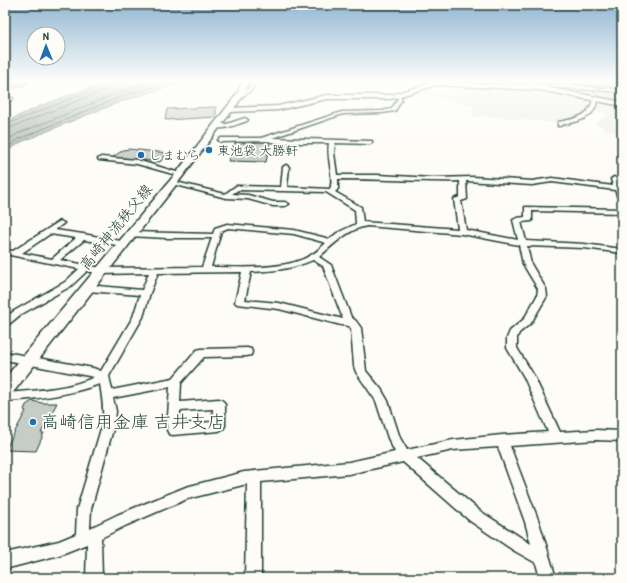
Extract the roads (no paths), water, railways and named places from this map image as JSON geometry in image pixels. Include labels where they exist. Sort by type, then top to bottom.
[{"type":"main road","name":"高崎神流秩父線","points":[[5,390],[27,360],[176,179],[228,110]]},
{"type":"street","points":[[228,110],[248,109]]},
{"type":"street","points":[[264,139],[342,113],[382,112],[393,109]]},
{"type":"street","points":[[560,125],[587,116],[592,109]]},
{"type":"street","points":[[215,126],[227,126],[245,120]]},
{"type":"street","points":[[221,140],[264,139],[279,141],[370,142]]},
{"type":"street","points":[[331,191],[335,189],[336,177],[333,169],[330,148],[332,142]]},
{"type":"street","points":[[101,159],[137,162],[176,179],[226,196],[248,197],[273,204],[285,204]]},
{"type":"street","points":[[284,189],[286,167]]},
{"type":"street","points":[[336,177],[378,177],[425,180],[463,179],[532,183],[557,180],[617,188]]},
{"type":"street","points":[[462,232],[457,198],[464,199],[463,179]]},
{"type":"street","points":[[614,179],[622,200]]},
{"type":"street","points":[[226,196],[236,188],[331,191],[358,209],[360,225]]},
{"type":"street","points":[[556,436],[529,376],[512,348],[512,338],[515,331],[528,321],[542,296],[542,289],[527,264],[517,220],[529,219],[528,209],[622,211]]},
{"type":"street","points":[[16,253],[60,223]]},
{"type":"street","points":[[5,252],[101,271],[247,269],[294,265],[314,257],[340,235],[360,225],[376,224],[462,232],[522,243],[584,246],[622,250]]},
{"type":"street","points":[[206,269],[218,230],[222,228],[234,226],[294,232],[331,242]]},
{"type":"street","points":[[48,231],[83,236],[127,239],[167,236],[216,236]]},
{"type":"street","points":[[56,261],[83,236]]},
{"type":"street","points":[[314,257],[327,265],[347,318],[353,323],[357,334],[359,366],[361,372],[380,398],[385,409],[393,438],[398,448],[404,455],[475,516],[518,545],[542,558]]},
{"type":"street","points":[[5,323],[17,313],[68,284],[86,267]]},
{"type":"street","points":[[247,269],[240,302],[279,306],[341,322],[353,323]]},
{"type":"street","points":[[5,397],[30,395],[71,388],[100,380],[104,376],[138,317],[145,293],[155,270]]},
{"type":"street","points":[[87,288],[145,293]]},
{"type":"street","points":[[174,407],[176,382],[201,353],[247,352]]},
{"type":"street","points":[[5,356],[93,372],[104,376]]},
{"type":"street","points":[[94,578],[84,509],[110,411],[104,376]]},
{"type":"street","points":[[106,394],[176,382]]},
{"type":"street","points":[[5,561],[59,548],[186,493],[254,476],[343,469],[453,445],[556,436],[622,436]]},
{"type":"street","points":[[502,440],[532,522],[548,578]]},
{"type":"street","points":[[253,578],[254,476]]},
{"type":"water","points":[[33,109],[101,109],[21,142],[5,153],[5,122]]},
{"type":"place","name":"東池袋 大勝軒","points":[[209,150]]},
{"type":"place","name":"しまむら","points":[[141,155]]},
{"type":"place","name":"高崎信用金庫 吉井支店","points":[[33,422]]}]
